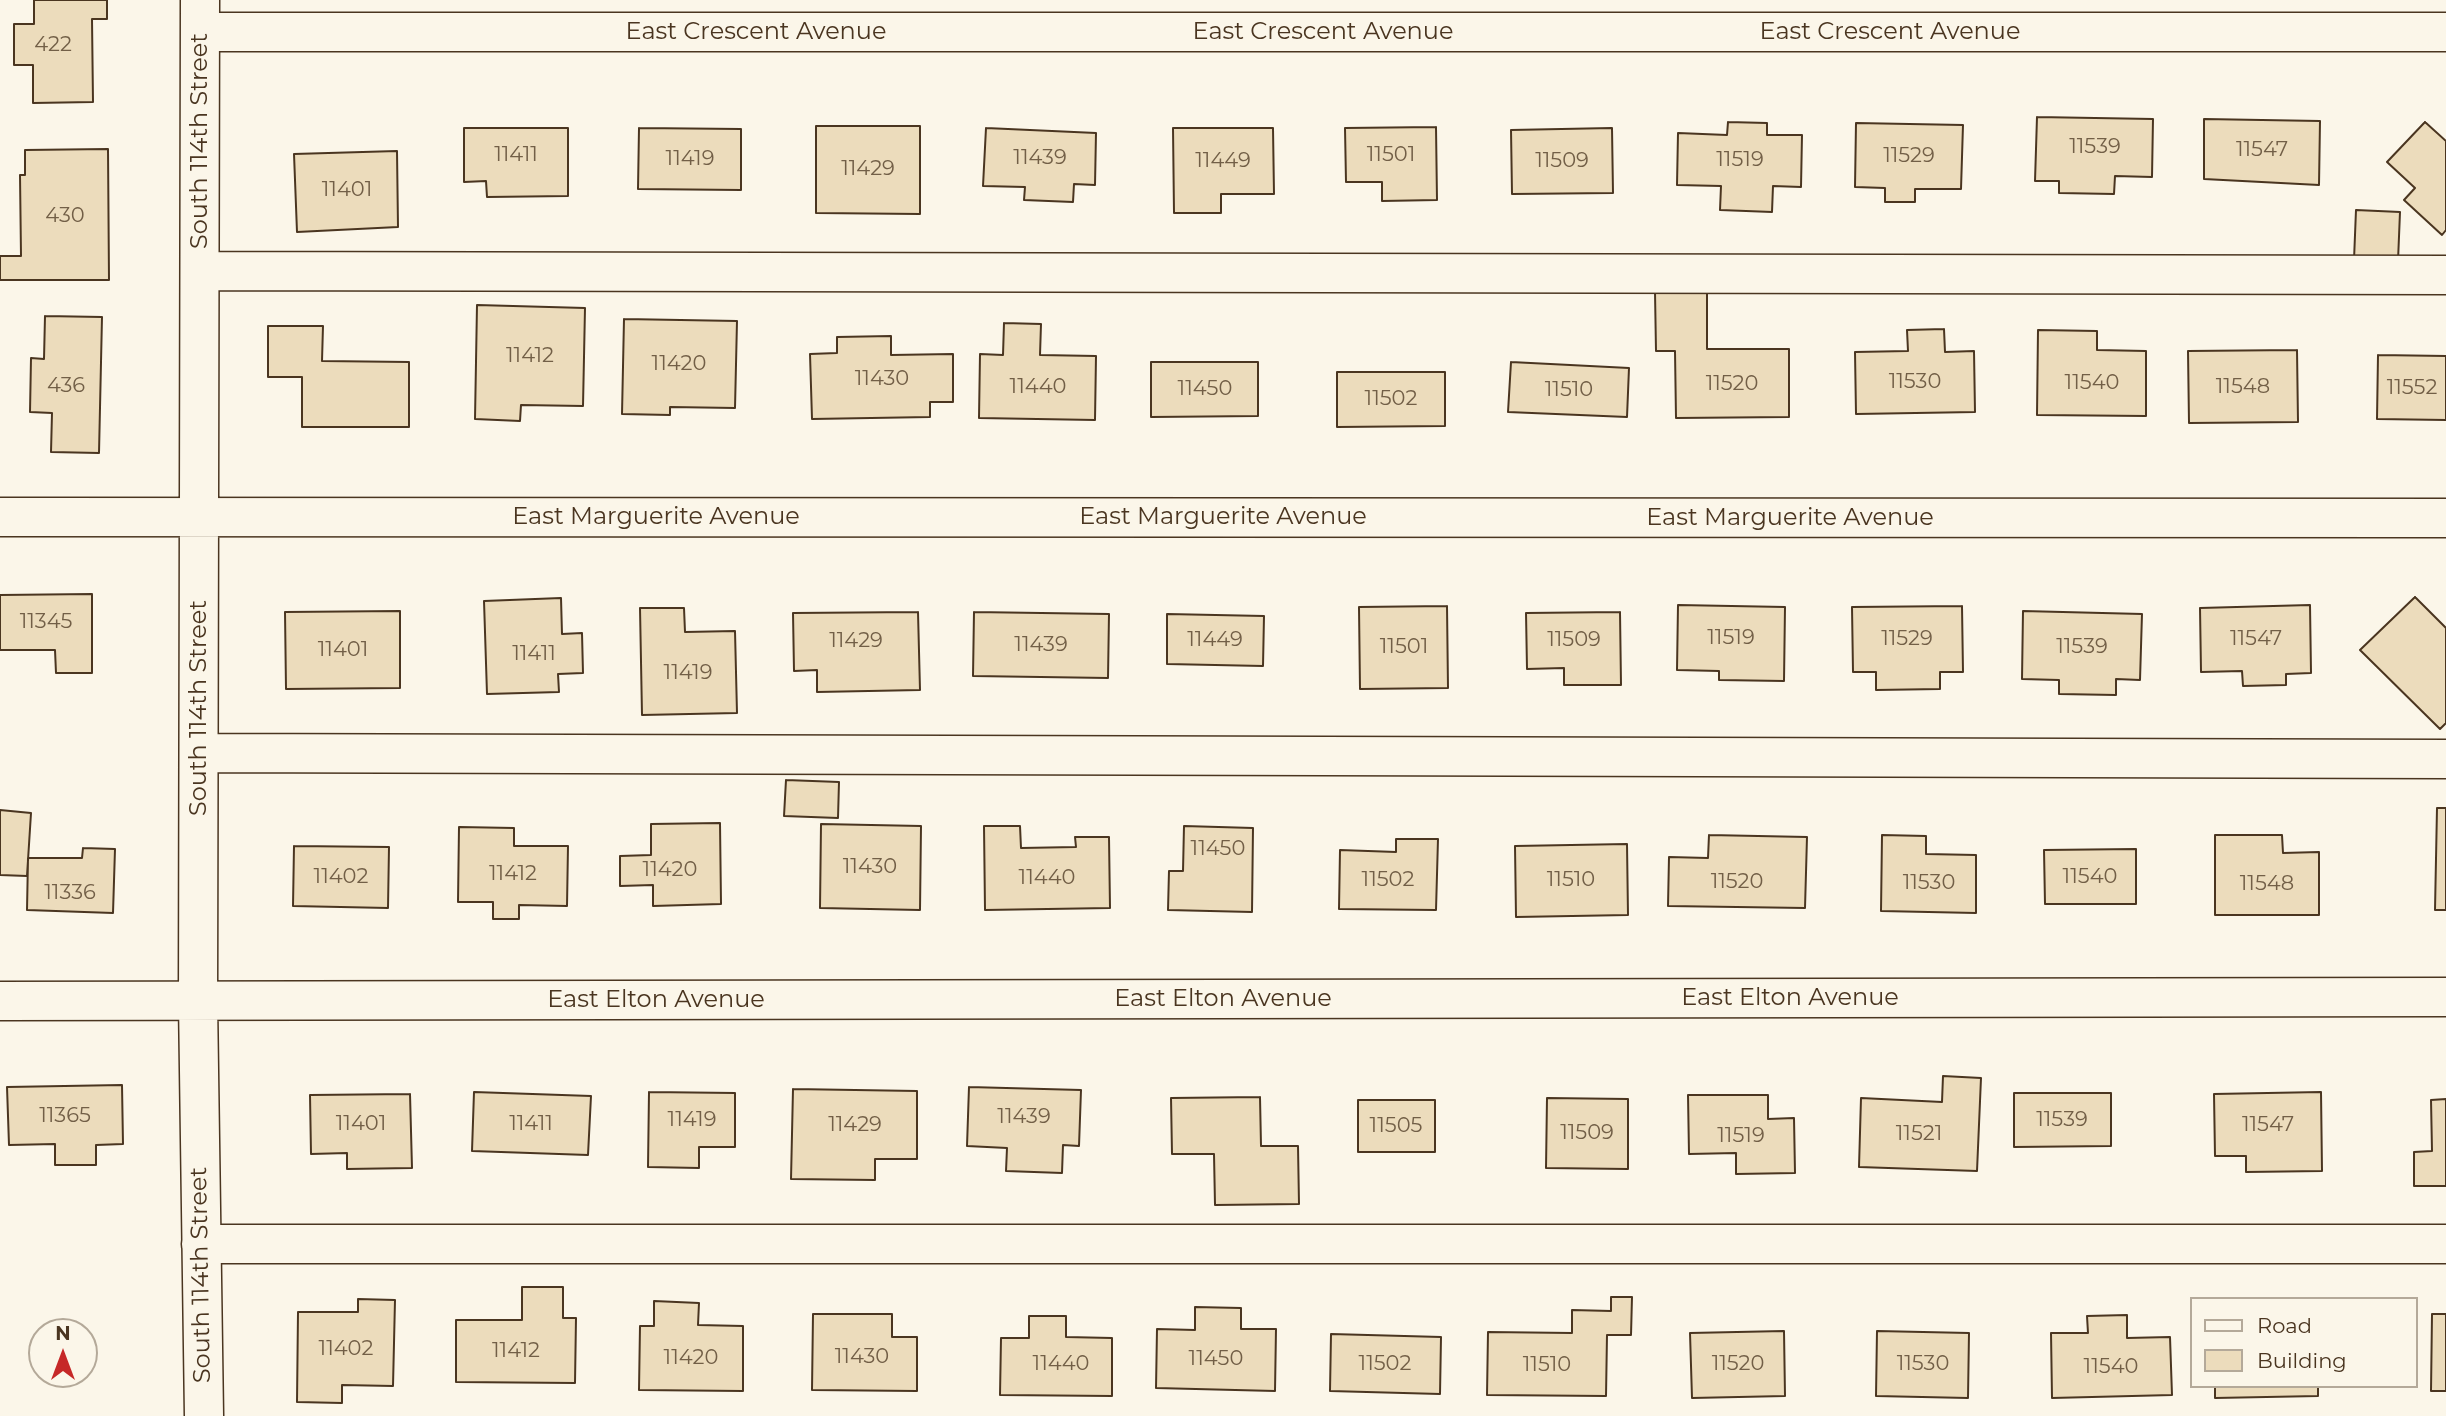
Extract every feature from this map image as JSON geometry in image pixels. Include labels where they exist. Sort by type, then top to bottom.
[{"type":"street","name":"East Crescent Avenue","points":[[200,16],[2446,32]]},
{"type":"street","name":"South 114th Street","points":[[200,16],[198,1001],[204,1416]]},
{"type":"street","points":[[200,271],[2446,275]]},
{"type":"street","name":"East Marguerite Avenue","points":[[0,517],[2446,518]]},
{"type":"street","points":[[199,753],[2446,759]]},
{"type":"street","name":"East Elton Avenue","points":[[0,1001],[2446,997]]},
{"type":"street","points":[[201,1244],[2446,1244]]},
{"type":"building","points":[[34,0],[107,0],[107,19],[92,19],[93,102],[33,103],[33,65],[14,65],[14,24],[34,24]]},
{"type":"building","points":[[2037,117],[2153,119],[2152,177],[2115,176],[2114,194],[2059,193],[2059,181],[2035,181]]},
{"type":"building","points":[[2204,119],[2320,121],[2319,185],[2204,179]]},
{"type":"building","points":[[1728,122],[1767,123],[1767,135],[1802,135],[1801,187],[1773,186],[1772,212],[1720,210],[1721,186],[1677,185],[1678,133],[1727,135]]},
{"type":"building","points":[[2425,122],[2446,141],[2446,230],[2442,235],[2404,200],[2415,188],[2387,162]]},
{"type":"building","points":[[1856,123],[1963,125],[1961,189],[1915,189],[1915,202],[1885,202],[1885,188],[1855,187]]},
{"type":"building","points":[[816,126],[920,126],[920,214],[816,213]]},
{"type":"building","points":[[1436,127],[1437,200],[1382,201],[1382,182],[1346,182],[1345,128]]},
{"type":"building","points":[[464,128],[568,128],[568,196],[487,197],[486,181],[464,182]]},
{"type":"building","points":[[639,128],[741,129],[741,190],[638,189]]},
{"type":"building","points":[[986,128],[1096,133],[1095,185],[1074,184],[1073,202],[1024,200],[1025,187],[983,186]]},
{"type":"building","points":[[1173,128],[1273,128],[1274,194],[1221,194],[1221,213],[1174,213]]},
{"type":"building","points":[[1612,128],[1613,193],[1512,194],[1511,130]]},
{"type":"building","points":[[108,149],[109,280],[0,280],[0,256],[21,256],[20,175],[25,175],[25,150]]},
{"type":"building","points":[[397,151],[398,227],[297,232],[294,154]]},
{"type":"building","points":[[2356,210],[2400,212],[2398,261],[2354,260]]},
{"type":"building","points":[[1655,292],[1707,292],[1707,349],[1789,349],[1789,417],[1676,418],[1675,351],[1656,351]]},
{"type":"building","points":[[477,305],[585,308],[583,406],[521,405],[520,421],[475,419]]},
{"type":"building","points":[[45,316],[102,317],[99,453],[51,452],[52,413],[30,412],[31,358],[44,359]]},
{"type":"building","points":[[624,319],[737,321],[735,408],[670,407],[670,415],[622,414]]},
{"type":"building","points":[[1004,323],[1041,324],[1040,355],[1096,356],[1095,420],[979,418],[980,354],[1003,355]]},
{"type":"building","points":[[268,326],[323,326],[322,361],[409,362],[409,427],[302,427],[302,377],[268,377]]},
{"type":"building","points":[[1944,329],[1945,352],[1974,351],[1975,412],[1856,414],[1855,352],[1908,351],[1907,330]]},
{"type":"building","points":[[2038,330],[2097,331],[2097,350],[2146,351],[2146,416],[2037,415]]},
{"type":"building","points":[[891,336],[891,355],[953,354],[953,402],[930,402],[930,417],[812,419],[810,354],[837,353],[837,337]]},
{"type":"building","points":[[2297,350],[2298,422],[2189,423],[2188,351]]},
{"type":"building","points":[[2378,355],[2446,356],[2446,420],[2377,419]]},
{"type":"building","points":[[1151,362],[1258,362],[1258,416],[1151,417]]},
{"type":"building","points":[[1511,362],[1629,368],[1627,417],[1508,412]]},
{"type":"building","points":[[1337,372],[1445,372],[1445,426],[1337,427]]},
{"type":"building","points":[[92,594],[92,673],[56,673],[55,650],[0,650],[0,595]]},
{"type":"building","points":[[2415,597],[2446,628],[2446,723],[2440,729],[2360,650]]},
{"type":"building","points":[[561,598],[562,634],[582,633],[583,673],[558,674],[559,692],[487,694],[484,601]]},
{"type":"building","points":[[1678,605],[1785,607],[1784,681],[1719,680],[1719,671],[1677,670]]},
{"type":"building","points":[[2310,605],[2311,673],[2286,674],[2286,685],[2243,686],[2242,671],[2201,672],[2200,608]]},
{"type":"building","points":[[1447,606],[1448,688],[1360,689],[1359,607]]},
{"type":"building","points":[[1962,606],[1963,672],[1940,672],[1940,689],[1876,690],[1876,672],[1853,672],[1852,607]]},
{"type":"building","points":[[640,608],[684,608],[685,632],[735,631],[737,713],[642,715]]},
{"type":"building","points":[[400,611],[400,688],[286,689],[285,612]]},
{"type":"building","points":[[2023,611],[2142,614],[2140,680],[2116,679],[2116,695],[2059,694],[2059,680],[2022,679]]},
{"type":"building","points":[[918,612],[920,690],[817,692],[817,670],[794,671],[793,613]]},
{"type":"building","points":[[974,612],[1109,614],[1108,678],[973,676]]},
{"type":"building","points":[[1620,612],[1621,685],[1564,685],[1564,668],[1527,669],[1526,613]]},
{"type":"building","points":[[1167,614],[1264,616],[1263,666],[1167,664]]},
{"type":"building","points":[[786,780],[839,782],[838,818],[784,816]]},
{"type":"building","points":[[2437,808],[2446,808],[2446,910],[2435,910]]},
{"type":"building","points":[[0,810],[31,813],[27,876],[0,875]]},
{"type":"building","points":[[720,823],[721,904],[653,906],[653,885],[620,886],[620,856],[651,855],[651,824]]},
{"type":"building","points":[[821,824],[921,826],[920,910],[820,908]]},
{"type":"building","points":[[984,826],[1020,826],[1021,848],[1076,847],[1075,837],[1109,837],[1110,908],[985,910]]},
{"type":"building","points":[[1184,826],[1253,828],[1252,912],[1168,910],[1169,871],[1183,871]]},
{"type":"building","points":[[459,827],[514,828],[514,846],[568,846],[567,906],[519,905],[519,919],[493,919],[493,902],[458,902]]},
{"type":"building","points":[[1709,835],[1807,837],[1805,908],[1668,906],[1669,857],[1708,858]]},
{"type":"building","points":[[1882,835],[1926,836],[1926,854],[1976,855],[1976,913],[1881,911]]},
{"type":"building","points":[[2215,835],[2282,835],[2283,853],[2319,852],[2319,915],[2215,915]]},
{"type":"building","points":[[1396,839],[1438,839],[1436,910],[1339,909],[1340,850],[1396,852]]},
{"type":"building","points":[[1627,844],[1628,915],[1516,917],[1515,846]]},
{"type":"building","points":[[294,846],[389,847],[388,908],[293,906]]},
{"type":"building","points":[[83,848],[115,849],[113,913],[27,910],[28,858],[82,858]]},
{"type":"building","points":[[2136,849],[2136,904],[2045,904],[2044,850]]},
{"type":"building","points":[[1943,1076],[1981,1078],[1977,1171],[1859,1167],[1861,1098],[1942,1102]]},
{"type":"building","points":[[122,1085],[123,1144],[96,1145],[96,1165],[55,1165],[55,1144],[9,1145],[7,1087]]},
{"type":"building","points":[[969,1087],[1081,1090],[1079,1146],[1063,1145],[1062,1173],[1006,1171],[1007,1148],[967,1146]]},
{"type":"building","points":[[793,1089],[917,1091],[917,1159],[875,1159],[875,1180],[791,1179]]},
{"type":"building","points":[[474,1092],[591,1096],[588,1155],[472,1151]]},
{"type":"building","points":[[649,1092],[735,1093],[735,1147],[699,1147],[699,1168],[648,1167]]},
{"type":"building","points":[[2321,1092],[2322,1171],[2246,1172],[2246,1156],[2215,1156],[2214,1094]]},
{"type":"building","points":[[2014,1093],[2111,1093],[2111,1146],[2014,1147]]},
{"type":"building","points":[[410,1094],[412,1168],[347,1169],[347,1153],[311,1154],[310,1095]]},
{"type":"building","points":[[1688,1095],[1768,1095],[1768,1119],[1794,1118],[1795,1173],[1736,1174],[1736,1153],[1689,1154]]},
{"type":"building","points":[[1260,1097],[1261,1146],[1298,1146],[1299,1204],[1215,1205],[1214,1154],[1172,1154],[1171,1098]]},
{"type":"building","points":[[1547,1098],[1628,1099],[1628,1169],[1546,1168]]},
{"type":"building","points":[[2446,1099],[2446,1186],[2414,1186],[2414,1152],[2432,1151],[2431,1100]]},
{"type":"building","points":[[1358,1100],[1435,1100],[1435,1152],[1358,1152]]},
{"type":"building","points":[[522,1287],[563,1287],[563,1318],[576,1318],[575,1383],[456,1382],[456,1320],[522,1320]]},
{"type":"building","points":[[1611,1297],[1632,1297],[1631,1335],[1607,1335],[1606,1396],[1487,1395],[1488,1332],[1572,1333],[1572,1310],[1611,1311]]},
{"type":"building","points":[[358,1299],[395,1300],[393,1386],[342,1385],[342,1403],[297,1402],[298,1312],[358,1312]]},
{"type":"building","points":[[654,1301],[699,1303],[698,1325],[743,1326],[743,1391],[639,1390],[640,1326],[654,1326]]},
{"type":"building","points":[[1195,1307],[1241,1308],[1241,1329],[1276,1329],[1275,1391],[1156,1388],[1157,1329],[1195,1330]]},
{"type":"building","points":[[813,1314],[892,1314],[892,1337],[917,1337],[917,1391],[812,1390]]},
{"type":"building","points":[[2432,1314],[2446,1314],[2446,1391],[2431,1391]]},
{"type":"building","points":[[2127,1315],[2127,1338],[2170,1337],[2172,1395],[2052,1398],[2051,1333],[2088,1333],[2087,1316]]},
{"type":"building","points":[[1029,1316],[1066,1316],[1066,1337],[1112,1338],[1112,1396],[1000,1395],[1001,1338],[1029,1338]]},
{"type":"building","points":[[1784,1331],[1785,1396],[1692,1398],[1690,1333]]},
{"type":"building","points":[[1877,1331],[1969,1333],[1968,1398],[1876,1396]]},
{"type":"building","points":[[1331,1334],[1441,1337],[1440,1394],[1330,1391]]},
{"type":"building","points":[[2215,1388],[2318,1388],[2318,1396],[2215,1398]]}]
